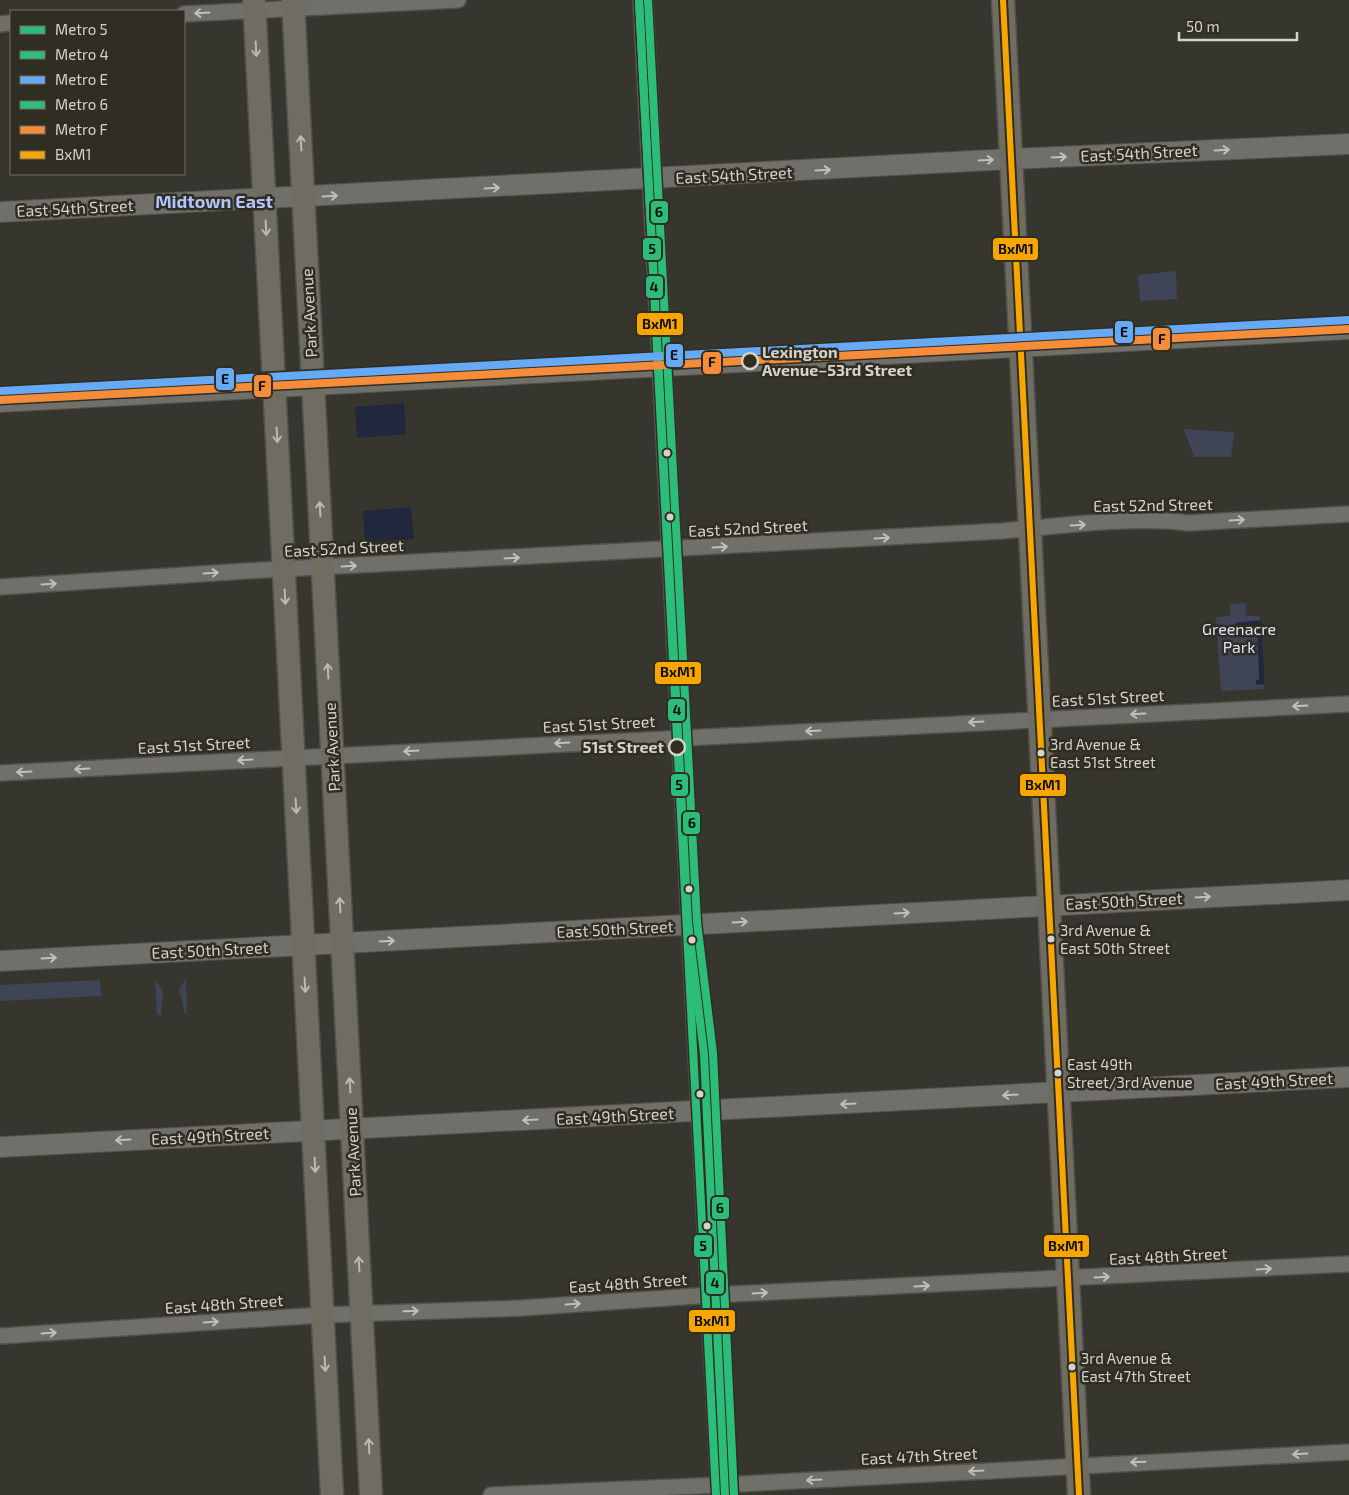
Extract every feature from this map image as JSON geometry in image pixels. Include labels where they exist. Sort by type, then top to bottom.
[{"type":"main road","points":[[643,0],[721,1490]]},
{"type":"main road","points":[[1003,0],[1080,1495]]},
{"type":"main road","name":"Park Avenue","points":[[293,4],[371,1495]]},
{"type":"main road","points":[[254,5],[332,1495]]},
{"type":"main road","name":"East 54th Street","points":[[0,212],[1011,159],[1349,144]]},
{"type":"main road","points":[[0,402],[1349,329]]},
{"type":"main road","name":"East 50th Street","points":[[0,961],[1349,890]]},
{"type":"main road","name":"East 49th Street","points":[[0,1147],[1349,1077]]},
{"type":"street","points":[[185,14],[254,5],[458,0]]},
{"type":"street","name":"East 52nd Street","points":[[0,587],[283,569],[671,550],[1157,521],[1188,523],[1349,514]]},
{"type":"street","name":"East 51st Street","points":[[0,773],[1349,704]]},
{"type":"street","name":"East 48th Street","points":[[0,1336],[322,1315],[521,1308],[711,1295],[1349,1264]]},
{"type":"street","name":"East 47th Street","points":[[491,1495],[721,1490],[1078,1465],[1349,1452]]},
{"type":"green space","points":[[1176,271],[1177,299],[1140,301],[1138,275]]},
{"type":"green space","points":[[1184,429],[1234,432],[1231,457],[1194,457]]},
{"type":"green space","name":"Greenacre Park","points":[[1245,603],[1246,616],[1260,616],[1264,689],[1221,691],[1216,617],[1230,616],[1230,604]]},
{"type":"green space","points":[[186,978],[187,1013],[184,1013],[179,990]]},
{"type":"green space","points":[[100,980],[101,996],[0,1001],[0,985]]},
{"type":"green space","points":[[155,980],[163,991],[161,1015],[157,1015]]},
{"type":"shaded area","points":[[404,403],[406,434],[357,438],[355,407]]},
{"type":"shaded area","points":[[411,507],[414,539],[365,542],[363,511]]},
{"type":"waterway","points":[[1238,625],[1259,623],[1262,682],[1258,682]]},
{"type":"metro line","name":"5","points":[[639,0],[716,1495]]},
{"type":"metro line","name":"4","points":[[639,0],[688,922],[704,1054],[725,1495]]},
{"type":"metro line","name":"6","points":[[648,0],[697,922],[713,1053],[734,1495]]},
{"type":"metro line","name":"E","points":[[0,391],[1349,320]]},
{"type":"metro line","name":"F","points":[[0,400],[1349,329]]},
{"type":"transit line","name":"BxM1","points":[[643,0],[721,1495]]},
{"type":"transit line","name":"BxM1","points":[[1003,0],[1079,1495]]},
{"type":"place","name":"Lexington Avenue–53rd Street","points":[[750,361]]},
{"type":"place","name":"51st Street","points":[[677,747]]},
{"type":"place","name":"3rd Avenue & East 51st Street","points":[[1041,753]]},
{"type":"place","name":"3rd Avenue & East 50th Street","points":[[1051,939]]},
{"type":"place","name":"East 49th Street/3rd Avenue","points":[[1058,1073]]},
{"type":"place","name":"3rd Avenue & East 47th Street","points":[[1072,1367]]},
{"type":"district","name":"Midtown East","points":[[214,202]]}]
